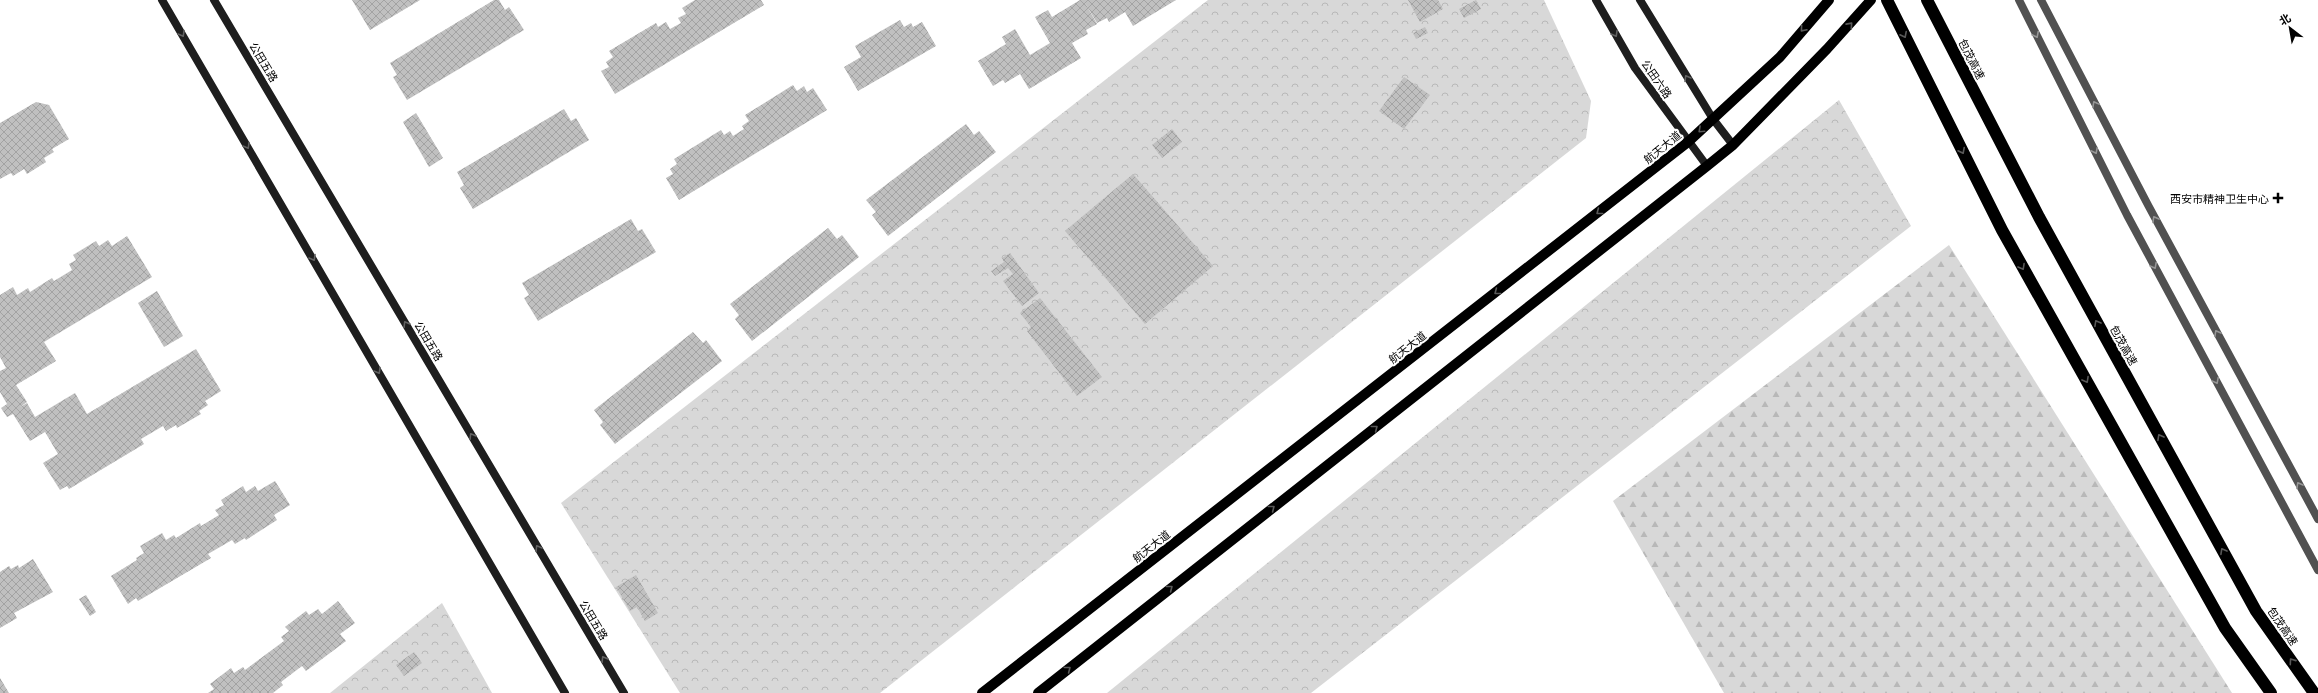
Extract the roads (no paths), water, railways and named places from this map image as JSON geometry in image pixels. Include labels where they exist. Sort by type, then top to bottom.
[{"type":"highway","points":[[1887,0],[2002,230],[2225,628],[2271,693]]},
{"type":"highway","name":"包茂高速","points":[[1928,0],[2039,217],[2256,611],[2314,693]]},
{"type":"main road","points":[[162,0],[565,693]]},
{"type":"main road","name":"公田五路","points":[[214,0],[624,693]]},
{"type":"main road","name":"公田六路","points":[[1596,0],[1635,68],[1707,166]]},
{"type":"main road","points":[[1640,0],[1713,119],[1733,145]]},
{"type":"main road","name":"航天大道","points":[[982,693],[1688,142],[1780,57],[1829,0]]},
{"type":"main road","points":[[1038,693],[1733,145],[1827,49],[1871,0]]},
{"type":"street","points":[[2019,0],[2127,215],[2318,570]]},
{"type":"street","points":[[2041,0],[2148,205],[2318,519]]},
{"type":"place","name":"西安市精神卫生中心","points":[[2278,198]]}]
